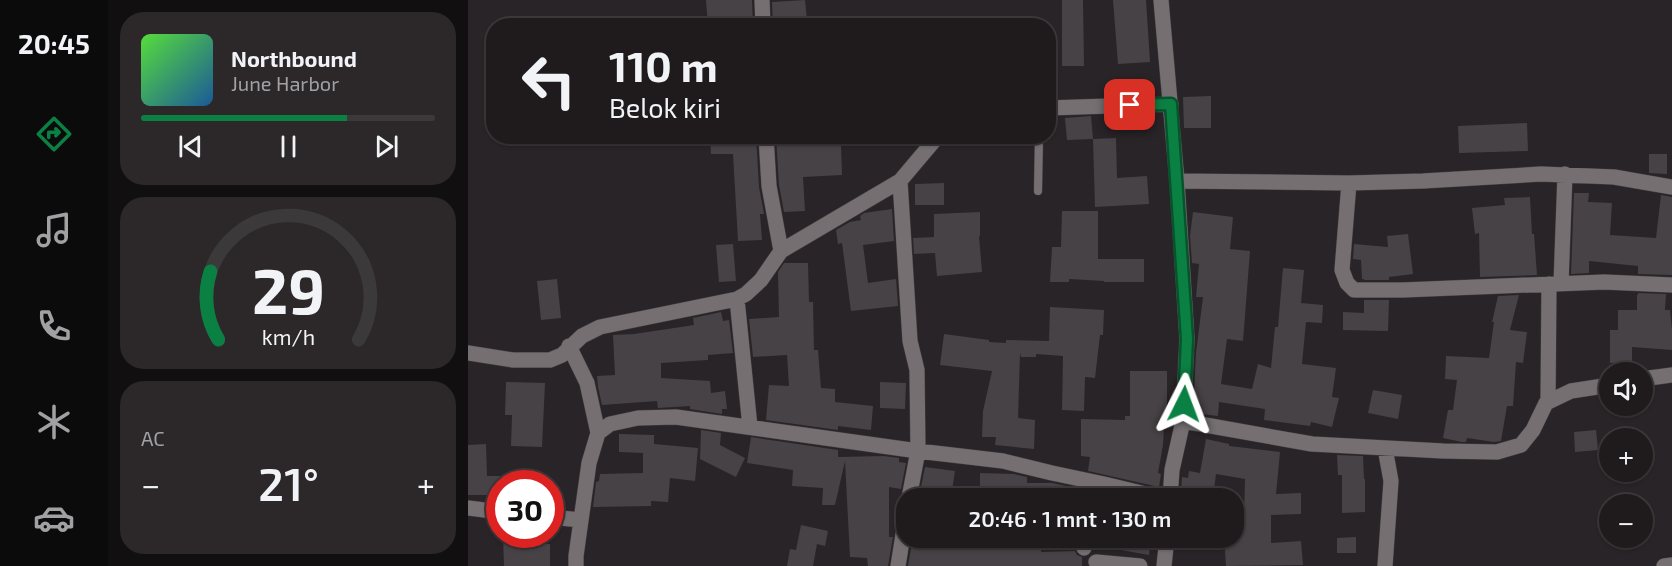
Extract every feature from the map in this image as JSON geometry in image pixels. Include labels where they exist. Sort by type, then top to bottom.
[{"type":"street","points":[[762,0],[763,18]]},
{"type":"street","points":[[1161,0],[1177,181],[1187,339],[1183,421],[1171,488]]},
{"type":"street","points":[[1056,108],[1171,104]]},
{"type":"street","points":[[766,144],[769,186],[781,251]]},
{"type":"street","points":[[468,353],[513,360],[550,360],[562,354],[582,336],[600,327],[737,299],[761,280],[781,251],[900,181],[931,144]]},
{"type":"street","points":[[1177,181],[1349,183],[1565,174],[1614,177],[1672,187]]},
{"type":"street","points":[[1548,402],[1565,174]]},
{"type":"street","points":[[900,181],[910,341],[917,370],[918,451],[911,488]]},
{"type":"street","points":[[1349,183],[1342,270],[1347,283],[1354,290],[1604,282],[1672,285]]},
{"type":"street","points":[[737,299],[750,427]]},
{"type":"street","points":[[569,346],[587,383],[598,433],[589,463],[576,566]]},
{"type":"street","points":[[1653,378],[1672,375]]},
{"type":"street","points":[[1183,421],[1312,444],[1497,452],[1521,446],[1533,430],[1546,403],[1571,391],[1599,387]]},
{"type":"street","points":[[598,433],[610,424],[638,418],[676,417],[1003,461],[1120,488]]},
{"type":"street","points":[[1385,448],[1390,481],[1385,566]]},
{"type":"street","points":[[1094,488],[1095,482]]},
{"type":"street","points":[[468,508],[486,510]]},
{"type":"street","points":[[564,518],[581,520]]},
{"type":"street","points":[[898,566],[901,548]]},
{"type":"street","points":[[1164,566],[1166,548]]},
{"type":"street","points":[[1096,562],[1140,566]]},
{"type":"street","points":[[1664,566],[1672,565]]},
{"type":"lane","points":[[1038,191],[1039,144]]},
{"type":"building","points":[[706,0],[752,0],[753,18],[707,18]]},
{"type":"building","points":[[805,0],[807,18],[773,18],[772,2]]},
{"type":"building","points":[[1062,0],[1083,0],[1084,66],[1062,66]]},
{"type":"building","points":[[1113,0],[1146,0],[1150,62],[1118,64]]},
{"type":"building","points":[[1211,96],[1211,128],[1184,128],[1183,97]]},
{"type":"building","points":[[1091,116],[1093,139],[1067,140],[1065,118]]},
{"type":"building","points":[[1527,123],[1528,151],[1459,153],[1458,126]]},
{"type":"building","points":[[1116,138],[1117,178],[1147,176],[1149,204],[1095,207],[1093,139]]},
{"type":"building","points":[[710,144],[756,144],[759,187],[764,214],[760,214],[762,240],[738,241],[733,154],[711,154]]},
{"type":"building","points":[[776,144],[841,145],[842,175],[803,177],[805,211],[784,212],[779,185]]},
{"type":"building","points":[[1649,154],[1667,154],[1667,174],[1649,173]]},
{"type":"building","points":[[944,183],[944,205],[915,205],[915,184]]},
{"type":"building","points":[[1574,193],[1589,193],[1588,202],[1612,203],[1610,235],[1656,238],[1661,195],[1672,197],[1672,275],[1638,274],[1638,266],[1589,261],[1589,273],[1571,274]]},
{"type":"building","points":[[1530,197],[1537,275],[1480,277],[1479,233],[1475,234],[1472,208],[1505,205],[1504,198]]},
{"type":"building","points":[[892,209],[894,241],[863,245],[868,283],[896,279],[898,306],[851,311],[842,243],[838,244],[836,230],[850,222],[861,220],[860,216],[864,213]]},
{"type":"building","points":[[1062,211],[1098,211],[1098,259],[1144,259],[1144,282],[1069,279],[1069,282],[1050,282],[1052,247],[1061,247]]},
{"type":"building","points":[[980,212],[982,272],[937,276],[935,253],[914,254],[913,238],[934,237],[934,214]]},
{"type":"building","points":[[1193,212],[1233,217],[1230,249],[1250,251],[1243,341],[1227,339],[1221,384],[1252,389],[1258,364],[1271,368],[1275,327],[1278,327],[1283,268],[1304,270],[1301,303],[1323,305],[1322,323],[1306,322],[1302,364],[1336,368],[1332,397],[1339,398],[1332,427],[1311,422],[1310,426],[1264,420],[1265,409],[1219,402],[1218,416],[1193,413],[1196,353],[1203,297],[1196,297],[1199,264],[1192,263],[1190,236]]},
{"type":"building","points":[[1408,234],[1413,274],[1389,277],[1389,280],[1362,279],[1361,260],[1353,259],[1354,244],[1388,247],[1387,236]]},
{"type":"building","points":[[733,244],[736,281],[719,282],[716,245]]},
{"type":"building","points":[[784,263],[808,263],[809,302],[813,302],[814,350],[818,350],[821,388],[835,389],[835,402],[873,406],[871,430],[838,426],[838,430],[766,420],[769,385],[789,386],[787,355],[753,357],[749,319],[779,317],[778,272]]},
{"type":"building","points":[[557,279],[561,318],[541,320],[537,281]]},
{"type":"building","points":[[1638,293],[1666,294],[1665,310],[1670,310],[1672,350],[1632,347],[1632,362],[1610,362],[1610,330],[1618,330],[1618,310],[1637,310]]},
{"type":"building","points":[[1519,295],[1510,330],[1527,332],[1523,363],[1516,362],[1513,406],[1507,406],[1501,441],[1467,438],[1466,442],[1462,442],[1443,438],[1448,410],[1453,410],[1457,380],[1445,379],[1446,356],[1489,358],[1494,322],[1492,322],[1498,296]]},
{"type":"building","points":[[1364,300],[1389,300],[1388,331],[1343,330],[1343,312],[1364,313]]},
{"type":"building","points":[[1050,307],[1104,310],[1103,335],[1100,335],[1095,378],[1085,377],[1084,411],[1062,410],[1063,356],[1036,354],[1036,357],[1021,357],[1020,353],[1018,418],[1035,420],[1034,449],[995,445],[996,437],[982,437],[983,411],[992,371],[940,365],[944,334],[989,340],[989,342],[1049,341]]},
{"type":"building","points":[[721,312],[723,321],[729,320],[733,353],[708,355],[708,360],[661,363],[661,378],[710,381],[711,393],[725,391],[727,409],[722,409],[722,414],[690,409],[690,406],[658,408],[657,401],[602,405],[597,376],[615,375],[613,335],[694,325],[693,318]]},
{"type":"building","points":[[1130,371],[1167,371],[1167,410],[1165,410],[1163,445],[1158,473],[1161,474],[1159,487],[1088,471],[1090,457],[1081,456],[1081,419],[1125,420],[1125,416],[1130,416]]},
{"type":"building","points":[[506,382],[545,383],[542,447],[511,446],[512,415],[505,415]]},
{"type":"building","points":[[880,382],[906,383],[905,409],[880,408]]},
{"type":"building","points":[[1373,390],[1402,395],[1398,419],[1368,413]]},
{"type":"building","points":[[701,430],[721,433],[720,445],[745,458],[736,477],[700,459]]},
{"type":"building","points":[[1596,430],[1598,450],[1575,452],[1574,432]]},
{"type":"building","points":[[619,434],[654,435],[654,444],[698,448],[695,481],[670,478],[668,502],[651,501],[651,506],[593,507],[596,482],[599,481],[600,474],[643,473],[643,453],[619,452]]},
{"type":"building","points":[[751,437],[838,450],[838,457],[884,456],[899,458],[899,462],[906,463],[901,488],[889,487],[889,537],[893,537],[888,566],[868,566],[867,558],[850,557],[845,461],[835,505],[822,505],[823,488],[792,486],[793,470],[747,463]]},
{"type":"building","points":[[1206,439],[1229,444],[1229,446],[1280,452],[1276,494],[1301,493],[1301,514],[1271,515],[1271,543],[1301,541],[1303,565],[1226,566],[1225,548],[1244,548],[1245,479],[1216,474],[1214,488],[1181,488],[1182,477],[1188,478],[1189,471],[1200,473]]},
{"type":"building","points":[[486,444],[486,495],[468,495],[468,445]]},
{"type":"building","points":[[1337,455],[1363,456],[1365,512],[1342,513],[1342,475],[1338,475]]},
{"type":"building","points":[[925,467],[955,471],[952,488],[921,488]]},
{"type":"building","points":[[980,473],[1014,474],[1027,477],[1027,483],[1052,483],[1071,487],[1071,488],[980,488]]},
{"type":"building","points":[[801,525],[828,531],[825,546],[817,544],[813,566],[787,566],[790,549],[796,550]]},
{"type":"building","points":[[1356,537],[1356,553],[1337,553],[1337,538]]},
{"type":"building","points":[[503,548],[550,548],[550,566],[504,566]]},
{"type":"building","points":[[911,548],[1041,548],[1041,552],[1075,551],[1082,557],[1082,566],[908,566]]},
{"type":"building","points":[[1121,548],[1150,548],[1149,555],[1121,550]]},
{"type":"route","points":[[1130,105],[1171,104],[1187,339],[1184,404]]}]
